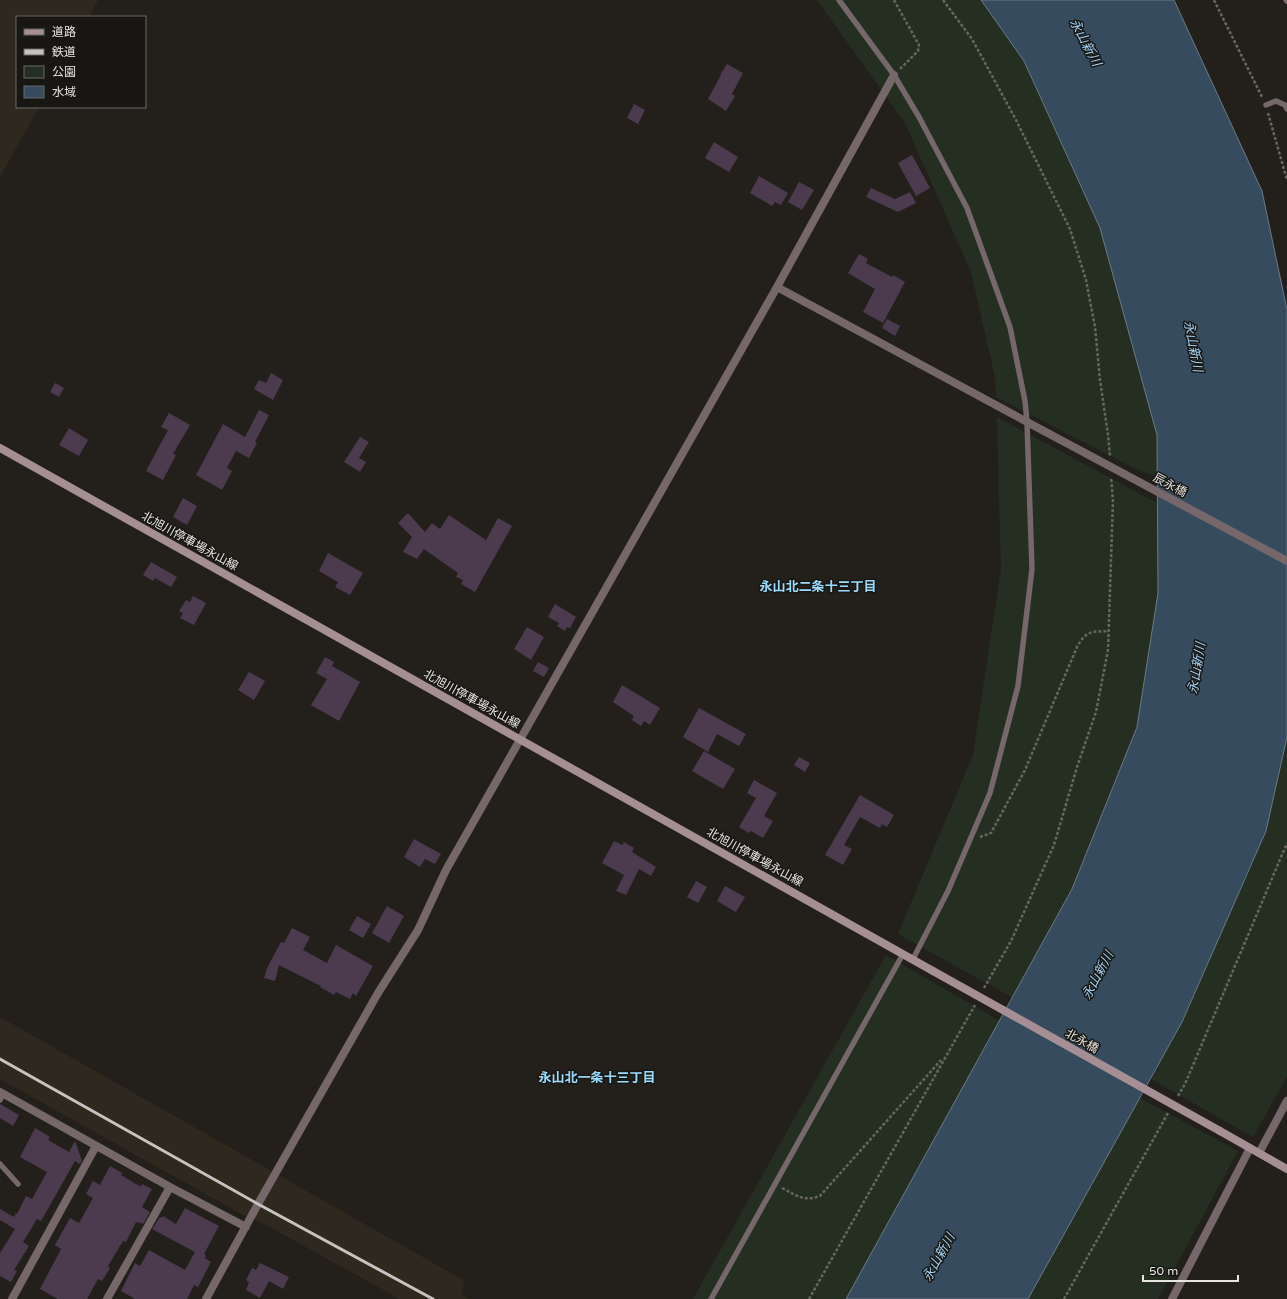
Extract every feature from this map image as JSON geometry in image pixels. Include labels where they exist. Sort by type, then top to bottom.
[{"type":"main road","name":"北旭川停車場永山線","points":[[0,448],[933,971]]},
{"type":"main road","name":"北永橋","points":[[933,971],[1250,1148]]},
{"type":"main road","points":[[1250,1148],[1287,1169]]},
{"type":"street","points":[[206,1299],[378,993],[418,930],[446,870],[777,287],[894,75]]},
{"type":"street","name":"辰永橋","points":[[777,287],[1287,561]]},
{"type":"street","points":[[1,1095],[246,1227]]},
{"type":"street","points":[[1258,1153],[1287,1101]]},
{"type":"street","points":[[12,1299],[96,1146]]},
{"type":"street","points":[[1172,1299],[1250,1148]]},
{"type":"street","points":[[107,1299],[170,1187]]},
{"type":"lane","points":[[839,0],[894,75],[919,116],[967,208],[1010,327],[1025,402],[1027,422],[1032,568],[1018,686],[990,793],[948,891],[913,959]]},
{"type":"lane","points":[[1266,105],[1276,101],[1284,105],[1287,109]]},
{"type":"lane","points":[[711,1299],[903,954]]},
{"type":"lane","points":[[0,1164],[18,1184]]},
{"type":"path","points":[[894,0],[919,45],[918,51],[894,75]]},
{"type":"path","points":[[1214,0],[1266,105],[1287,180]]},
{"type":"path","points":[[970,840],[991,833],[1025,770],[1077,647],[1083,637],[1089,632],[1109,631]]},
{"type":"path","points":[[1177,1098],[1185,1084],[1287,843]]},
{"type":"path","points":[[775,1184],[803,1199],[812,1199],[820,1196],[944,1057]]},
{"type":"path","points":[[1064,1299],[1169,1111]]},
{"type":"shaded area","points":[[0,0],[98,0],[90,16],[16,16],[16,108],[38,108],[0,177]]},
{"type":"shaded area","points":[[0,1017],[465,1281],[461,1294],[470,1299],[400,1299],[264,1224],[243,1215],[0,1079]]},
{"type":"green space","points":[[817,0],[981,0],[1024,61],[1100,228],[1157,435],[1157,477],[1130,466],[996,397],[995,377],[971,272],[905,123]]},
{"type":"green space","points":[[997,417],[1157,503],[1158,593],[1137,727],[1072,889],[1013,998],[898,934],[973,755],[1001,569]]},
{"type":"green space","points":[[1287,737],[1287,1077],[1253,1137],[1151,1079],[1182,1022],[1266,831]]},
{"type":"green space","points":[[886,955],[1000,1021],[847,1299],[693,1299]]},
{"type":"green space","points":[[1140,1098],[1238,1151],[1158,1299],[1028,1299]]},
{"type":"water","name":"永山新川","points":[[981,0],[1174,0],[1262,191],[1287,310],[1287,737],[1266,831],[1182,1022],[1028,1299],[846,1299],[1072,889],[1137,727],[1158,593],[1157,435],[1100,228],[1024,61]]},
{"type":"building","points":[[727,64],[743,73],[732,94],[735,96],[726,111],[708,99]]},
{"type":"building","points":[[634,104],[645,110],[638,124],[627,118]]},
{"type":"building","points":[[714,142],[738,157],[729,172],[705,158]]},
{"type":"building","points":[[912,155],[930,188],[916,196],[898,163]]},
{"type":"building","points":[[759,176],[788,193],[781,205],[775,202],[772,206],[750,193]]},
{"type":"building","points":[[799,182],[814,190],[802,210],[788,202]]},
{"type":"building","points":[[871,188],[895,199],[910,192],[916,203],[898,212],[866,197]]},
{"type":"building","points":[[859,254],[868,259],[866,263],[905,282],[883,323],[863,312],[875,289],[848,273]]},
{"type":"building","points":[[887,319],[900,326],[895,336],[882,328]]},
{"type":"building","points":[[271,373],[283,380],[273,400],[254,389],[259,380],[266,383]]},
{"type":"building","points":[[55,383],[64,388],[59,397],[50,392]]},
{"type":"building","points":[[259,410],[269,415],[255,442],[257,443],[249,458],[236,451],[227,468],[232,471],[222,490],[196,475],[223,424],[245,437]]},
{"type":"building","points":[[169,413],[190,425],[173,454],[176,455],[163,480],[146,471],[168,430],[161,427]]},
{"type":"building","points":[[69,428],[88,440],[79,456],[59,445]]},
{"type":"building","points":[[360,437],[369,442],[359,458],[366,462],[360,472],[344,462]]},
{"type":"building","points":[[183,498],[197,506],[187,525],[173,517]]},
{"type":"building","points":[[408,513],[425,532],[432,523],[440,529],[449,515],[486,540],[498,518],[512,526],[475,592],[461,584],[463,580],[456,577],[458,573],[424,549],[417,559],[403,552],[412,537],[398,523]]},
{"type":"building","points":[[328,553],[363,573],[350,595],[335,587],[338,582],[319,571]]},
{"type":"building","points":[[151,562],[177,577],[171,587],[155,578],[153,581],[143,575]]},
{"type":"building","points":[[193,596],[206,603],[194,625],[180,618],[183,613],[179,611],[186,600],[190,602]]},
{"type":"building","points":[[555,604],[576,617],[570,628],[567,627],[565,631],[557,626],[559,623],[548,617]]},
{"type":"building","points":[[527,627],[544,637],[531,660],[514,649]]},
{"type":"building","points":[[325,657],[334,662],[332,666],[360,682],[339,721],[311,705],[327,679],[316,673]]},
{"type":"building","points":[[538,662],[549,668],[544,677],[533,671]]},
{"type":"building","points":[[249,672],[265,681],[254,700],[238,690]]},
{"type":"building","points":[[622,685],[660,708],[650,725],[644,721],[641,726],[632,720],[634,716],[613,702]]},
{"type":"building","points":[[699,708],[746,734],[739,746],[717,734],[708,752],[683,737]]},
{"type":"building","points":[[704,751],[735,769],[723,789],[692,771]]},
{"type":"building","points":[[799,757],[810,763],[805,772],[794,765]]},
{"type":"building","points":[[754,780],[777,793],[764,816],[773,821],[763,838],[751,831],[749,833],[739,827],[756,798],[747,793]]},
{"type":"building","points":[[860,795],[894,815],[887,827],[882,824],[880,828],[860,817],[844,845],[852,849],[843,865],[825,855]]},
{"type":"building","points":[[414,839],[441,854],[435,864],[425,859],[420,867],[404,857]]},
{"type":"building","points":[[614,841],[622,845],[624,842],[634,848],[632,852],[656,867],[651,876],[639,869],[626,895],[616,891],[624,875],[602,863]]},
{"type":"building","points":[[696,881],[707,887],[698,903],[687,897]]},
{"type":"building","points":[[725,886],[745,897],[736,912],[717,901]]},
{"type":"building","points":[[387,906],[404,916],[389,943],[372,933]]},
{"type":"building","points":[[357,916],[371,924],[363,938],[349,930]]},
{"type":"building","points":[[292,928],[310,937],[303,950],[327,963],[336,945],[373,966],[356,996],[353,993],[350,999],[336,992],[334,995],[320,987],[321,986],[279,965],[275,981],[264,978],[267,968],[281,942],[284,943]]},
{"type":"building","points":[[0,1104],[19,1115],[13,1126],[0,1118]]},
{"type":"building","points":[[35,1128],[50,1137],[48,1140],[69,1152],[75,1141],[82,1161],[80,1164],[75,1161],[41,1221],[37,1219],[23,1242],[29,1246],[14,1270],[17,1271],[11,1282],[0,1276],[0,1253],[15,1229],[0,1220],[0,1209],[14,1217],[26,1196],[32,1199],[47,1172],[20,1157]]},
{"type":"building","points":[[110,1166],[122,1173],[121,1175],[141,1187],[142,1184],[152,1189],[142,1207],[150,1212],[143,1224],[136,1222],[126,1242],[123,1241],[108,1266],[110,1268],[102,1281],[98,1279],[87,1299],[58,1299],[40,1289],[61,1249],[55,1245],[70,1218],[79,1223],[93,1198],[86,1194],[93,1181],[100,1185]]},
{"type":"building","points":[[185,1208],[219,1226],[204,1254],[206,1255],[205,1258],[211,1262],[198,1287],[194,1285],[187,1299],[135,1299],[121,1291],[135,1263],[140,1266],[149,1250],[185,1270],[195,1252],[152,1229],[160,1217],[162,1218],[163,1216],[176,1224]]},
{"type":"building","points":[[260,1263],[289,1277],[283,1289],[269,1281],[260,1298],[246,1290],[249,1282],[246,1280],[252,1268],[256,1270]]},
{"type":"railway","points":[[0,1059],[258,1204],[433,1299]]},
{"type":"district","name":"永山北二条十三丁目","points":[[818,586]]},
{"type":"district","name":"永山北一条十三丁目","points":[[597,1077]]}]
